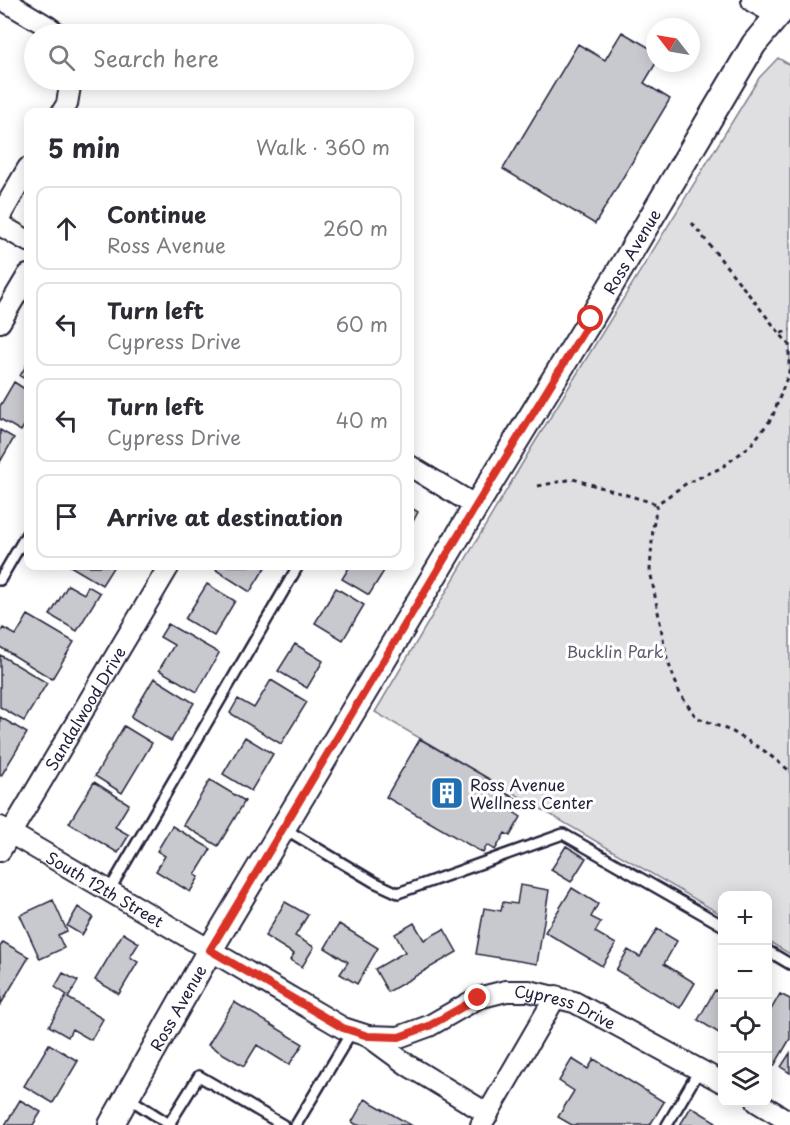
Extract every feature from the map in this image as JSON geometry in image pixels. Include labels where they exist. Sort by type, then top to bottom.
[{"type":"street","points":[[3,0],[44,24]]},
{"type":"street","points":[[754,0],[785,11]]},
{"type":"street","name":"Ross Avenue","points":[[111,1125],[210,950],[591,319],[754,44],[785,11]]},
{"type":"street","points":[[64,108],[69,90]]},
{"type":"street","points":[[0,216],[24,175]]},
{"type":"street","points":[[0,225],[24,240]]},
{"type":"street","points":[[0,322],[24,281]]},
{"type":"street","points":[[414,468],[476,506]]},
{"type":"street","name":"Sandalwood Drive","points":[[0,851],[5,830],[167,570]]},
{"type":"street","name":"South 12th Street","points":[[5,830],[210,950]]},
{"type":"street","name":"Cypress Drive","points":[[210,950],[343,1028],[360,1034],[399,1037],[429,1026],[478,998],[506,991],[530,991],[574,1002],[718,1079]]},
{"type":"street","points":[[360,1034],[485,1119],[556,996]]},
{"type":"street","points":[[765,1107],[790,1122]]},
{"type":"lane","points":[[0,580],[24,539]]},
{"type":"lane","points":[[109,891],[296,570]]},
{"type":"lane","points":[[283,828],[374,882],[398,893],[563,834],[718,923]]},
{"type":"lane","points":[[772,953],[790,964]]},
{"type":"lane","points":[[296,1125],[360,1034]]},
{"type":"lane","points":[[667,1125],[700,1069]]},
{"type":"lane","points":[[127,1097],[170,1125],[199,1076],[283,1125]]},
{"type":"path","points":[[692,224],[789,345],[789,372],[772,418],[750,446],[721,468],[687,483],[657,504],[650,570],[667,659],[680,694],[696,717],[733,732],[763,750],[790,771]]},
{"type":"path","points":[[781,333],[790,330]]},
{"type":"path","points":[[538,486],[573,479],[657,504]]},
{"type":"green space","name":"Bucklin Park","points":[[778,58],[790,65],[790,954],[772,943],[772,891],[718,891],[718,913],[375,712],[532,447],[759,78]]},
{"type":"building","points":[[622,32],[646,46],[646,72],[651,72],[644,83],[670,99],[595,224],[503,169],[578,44],[605,60]]},
{"type":"building","points":[[14,382],[24,388],[24,426],[21,431],[0,419],[0,406]]},
{"type":"building","points":[[0,430],[14,438],[0,462]]},
{"type":"building","points":[[77,570],[111,570],[102,585]]},
{"type":"building","points":[[216,570],[264,570],[250,592]]},
{"type":"building","points":[[348,570],[385,570],[369,595],[342,579]]},
{"type":"building","points":[[207,584],[235,601],[214,636],[185,619]]},
{"type":"building","points":[[68,585],[84,594],[88,586],[100,593],[77,631],[50,615]]},
{"type":"building","points":[[336,588],[364,605],[343,640],[315,623]]},
{"type":"building","points":[[28,615],[74,642],[52,679],[0,647],[0,633],[3,628],[16,635]]},
{"type":"building","points":[[168,624],[219,653],[197,692],[159,670],[174,645],[160,637]]},
{"type":"building","points":[[295,644],[323,661],[307,688],[278,671]]},
{"type":"building","points":[[0,655],[47,683],[24,721],[0,707]]},
{"type":"building","points":[[154,678],[194,703],[171,741],[131,717]]},
{"type":"building","points":[[271,680],[307,702],[281,744],[230,713],[238,699],[254,708]]},
{"type":"building","points":[[0,717],[27,733],[1,776],[0,775]]},
{"type":"building","points":[[124,726],[152,743],[122,793],[95,776]]},
{"type":"building","points":[[245,737],[273,754],[251,791],[223,774]]},
{"type":"building","name":"Ross Avenue Wellness Center","points":[[420,739],[501,786],[500,790],[518,800],[512,811],[521,817],[510,836],[505,833],[495,850],[487,845],[483,853],[386,797]]},
{"type":"building","points":[[210,780],[245,801],[218,846],[183,825]]},
{"type":"building","points":[[94,782],[129,804],[115,827],[129,835],[118,853],[69,823]]},
{"type":"building","points":[[172,826],[211,849],[195,875],[199,877],[190,892],[156,871],[165,856],[157,851]]},
{"type":"building","points":[[566,846],[586,858],[571,882],[551,870]]},
{"type":"building","points":[[520,885],[549,890],[537,964],[476,954],[484,908],[501,911],[503,902],[517,904]]},
{"type":"building","points":[[572,888],[598,904],[591,917],[601,922],[595,932],[616,944],[602,966],[545,932]]},
{"type":"building","points":[[53,900],[67,931],[58,935],[64,948],[40,959],[20,915]]},
{"type":"building","points":[[285,902],[308,915],[295,936],[314,947],[302,967],[290,960],[294,954],[265,936]]},
{"type":"building","points":[[78,907],[93,917],[82,935],[67,926]]},
{"type":"building","points":[[414,923],[424,940],[444,929],[457,952],[388,992],[375,969],[405,952],[395,934]]},
{"type":"building","points":[[339,924],[378,948],[357,984],[340,974],[348,962],[325,948]]},
{"type":"building","points":[[657,929],[677,941],[664,964],[695,983],[680,1008],[616,970],[628,950],[640,957]]},
{"type":"building","points":[[123,933],[139,943],[130,957],[138,962],[119,994],[95,980]]},
{"type":"building","points":[[3,942],[29,957],[1,1004],[0,947]]},
{"type":"building","points":[[63,973],[78,981],[68,998],[103,1019],[91,1040],[72,1029],[68,1037],[49,1026],[67,995],[55,987]]},
{"type":"building","points":[[715,990],[718,992],[718,1032],[698,1020]]},
{"type":"building","points":[[780,994],[790,999],[790,1039],[774,1066],[772,1065],[772,1008]]},
{"type":"building","points":[[234,1002],[303,1044],[289,1065],[257,1045],[244,1066],[208,1045]]},
{"type":"building","points":[[49,1044],[78,1061],[53,1103],[24,1086]]},
{"type":"building","points":[[790,1053],[790,1073],[781,1067]]},
{"type":"building","points":[[572,1059],[588,1069],[594,1059],[664,1102],[650,1125],[572,1125],[558,1117],[574,1091],[559,1081]]},
{"type":"building","points":[[365,1099],[411,1125],[357,1125],[352,1122]]},
{"type":"building","points":[[20,1100],[41,1112],[33,1125],[5,1125]]},
{"type":"building","points":[[691,1107],[716,1122],[714,1125],[680,1125]]},
{"type":"place","name":"Ross Avenue Wellness Center","points":[[447,793]]},
{"type":"route","points":[[478,998],[429,1026],[399,1037],[368,1036],[343,1028],[210,950],[591,319]]}]
